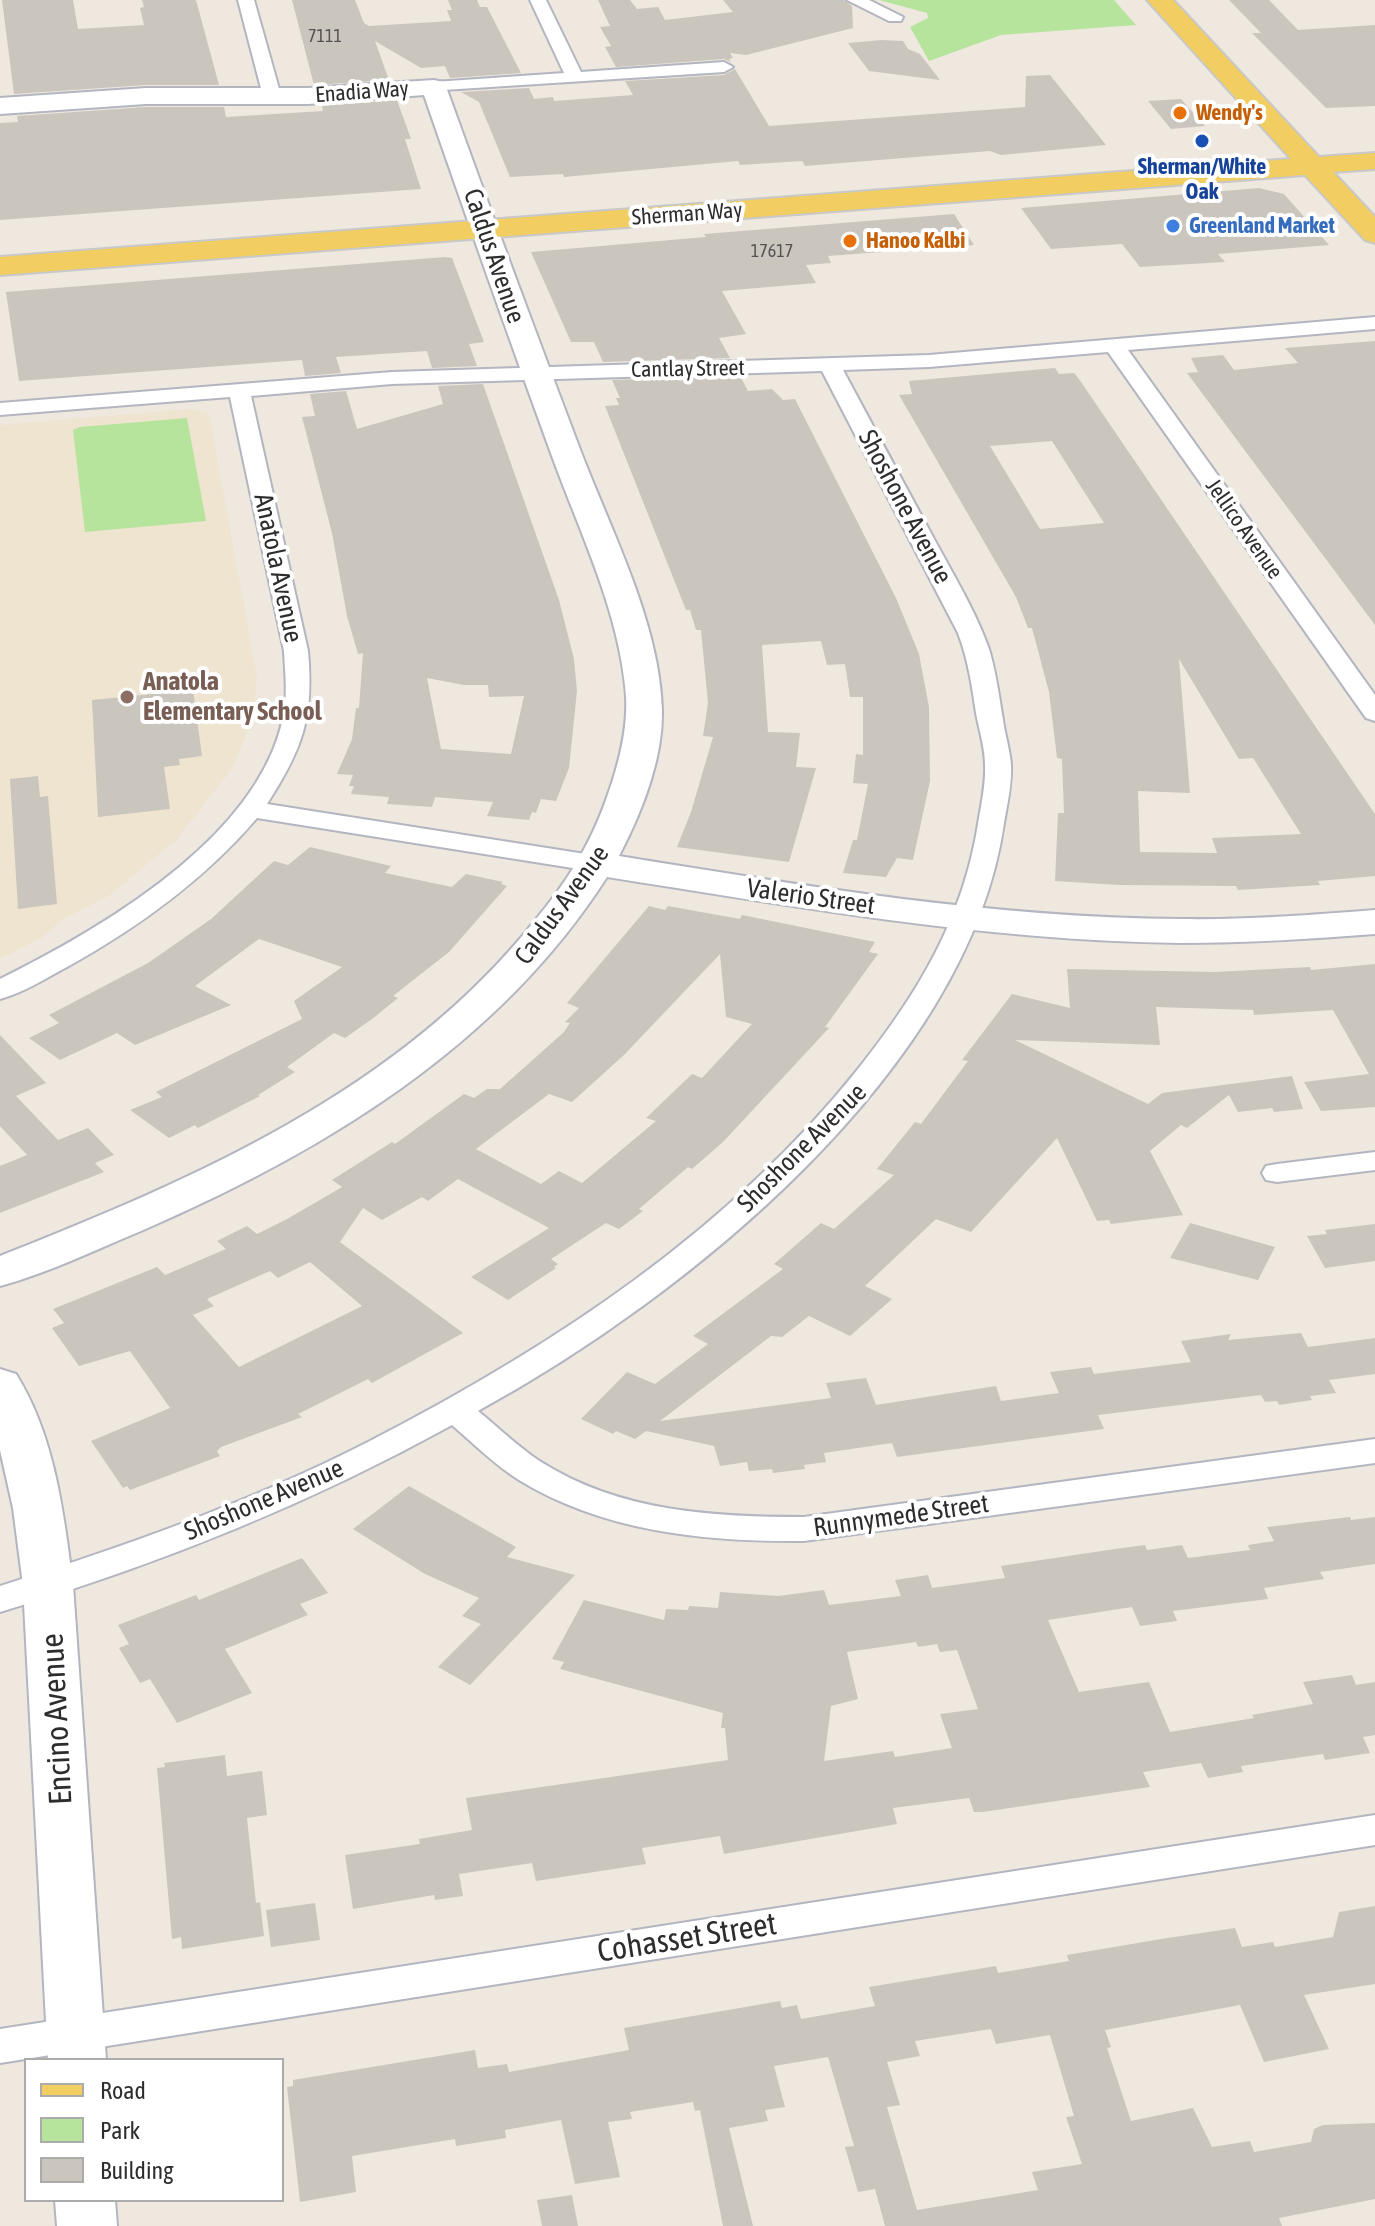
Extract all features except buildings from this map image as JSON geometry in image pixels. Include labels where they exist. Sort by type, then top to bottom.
[{"type":"main road","points":[[1159,0],[1375,234]]},
{"type":"main road","name":"Sherman Way","points":[[0,245],[480,219],[1304,157],[1375,143]]},
{"type":"main road","name":"Sherman Way","points":[[1304,157],[1375,161]]},
{"type":"main road","name":"Sherman Way","points":[[0,266],[480,219]]},
{"type":"street","points":[[246,0],[272,96]]},
{"type":"street","points":[[538,0],[575,77]]},
{"type":"street","points":[[855,0],[895,17]]},
{"type":"street","name":"Enadia Way","points":[[0,106],[146,96],[272,96],[724,67]]},
{"type":"street","name":"Caldus Avenue","points":[[0,1272],[168,1205],[249,1166],[349,1107],[483,1004],[532,954],[598,864],[619,820],[644,724],[643,678],[631,626],[434,87]]},
{"type":"street","name":"Cantlay Street","points":[[0,409],[406,377],[830,366],[1375,323]]},
{"type":"street","name":"Jellico Avenue","points":[[1114,346],[1375,713]]},
{"type":"street","name":"Shoshone Avenue","points":[[48,1585],[297,1491],[456,1410],[603,1319],[711,1237],[799,1159],[878,1070],[926,998],[969,918],[991,825],[998,765],[978,652],[958,604],[830,366]]},
{"type":"street","name":"Anatola Avenue","points":[[0,990],[38,973],[136,914],[193,868],[251,809],[269,780],[293,729],[299,688],[296,651],[239,389]]},
{"type":"street","name":"Valerio Street","points":[[251,809],[969,918],[1053,926],[1157,930],[1281,928],[1375,922]]},
{"type":"street","points":[[1277,1173],[1375,1161]]},
{"type":"street","name":"Encino Avenue","points":[[0,1385],[12,1410],[42,1527],[76,2047]]},
{"type":"street","name":"Runnymede Street","points":[[456,1410],[530,1471],[580,1496],[630,1513],[688,1526],[759,1530],[804,1529],[1375,1451]]},
{"type":"street","points":[[0,1599],[48,1585]]},
{"type":"street","name":"Cohasset Street","points":[[0,2046],[76,2047],[1375,1830]]},
{"type":"street","points":[[85,2202],[87,2226]]},
{"type":"shaded area","name":"Anatola Elementary School","points":[[191,409],[209,414],[257,677],[253,717],[232,769],[176,840],[110,895],[62,920],[43,937],[0,959],[0,425]]},
{"type":"green space","points":[[879,0],[1114,0],[1136,25],[1001,35],[929,61],[910,27],[928,18],[927,13]]},
{"type":"green space","points":[[187,418],[206,521],[85,532],[73,430]]},
{"type":"place","name":"Wendy's","points":[[1180,113]]},
{"type":"place","name":"Sherman/White Oak","points":[[1202,141]]},
{"type":"place","name":"Greenland Market","points":[[1173,226]]},
{"type":"place","name":"Hanoo Kalbi","points":[[850,241]]},
{"type":"place","name":"Anatola Elementary School","points":[[127,697]]}]
